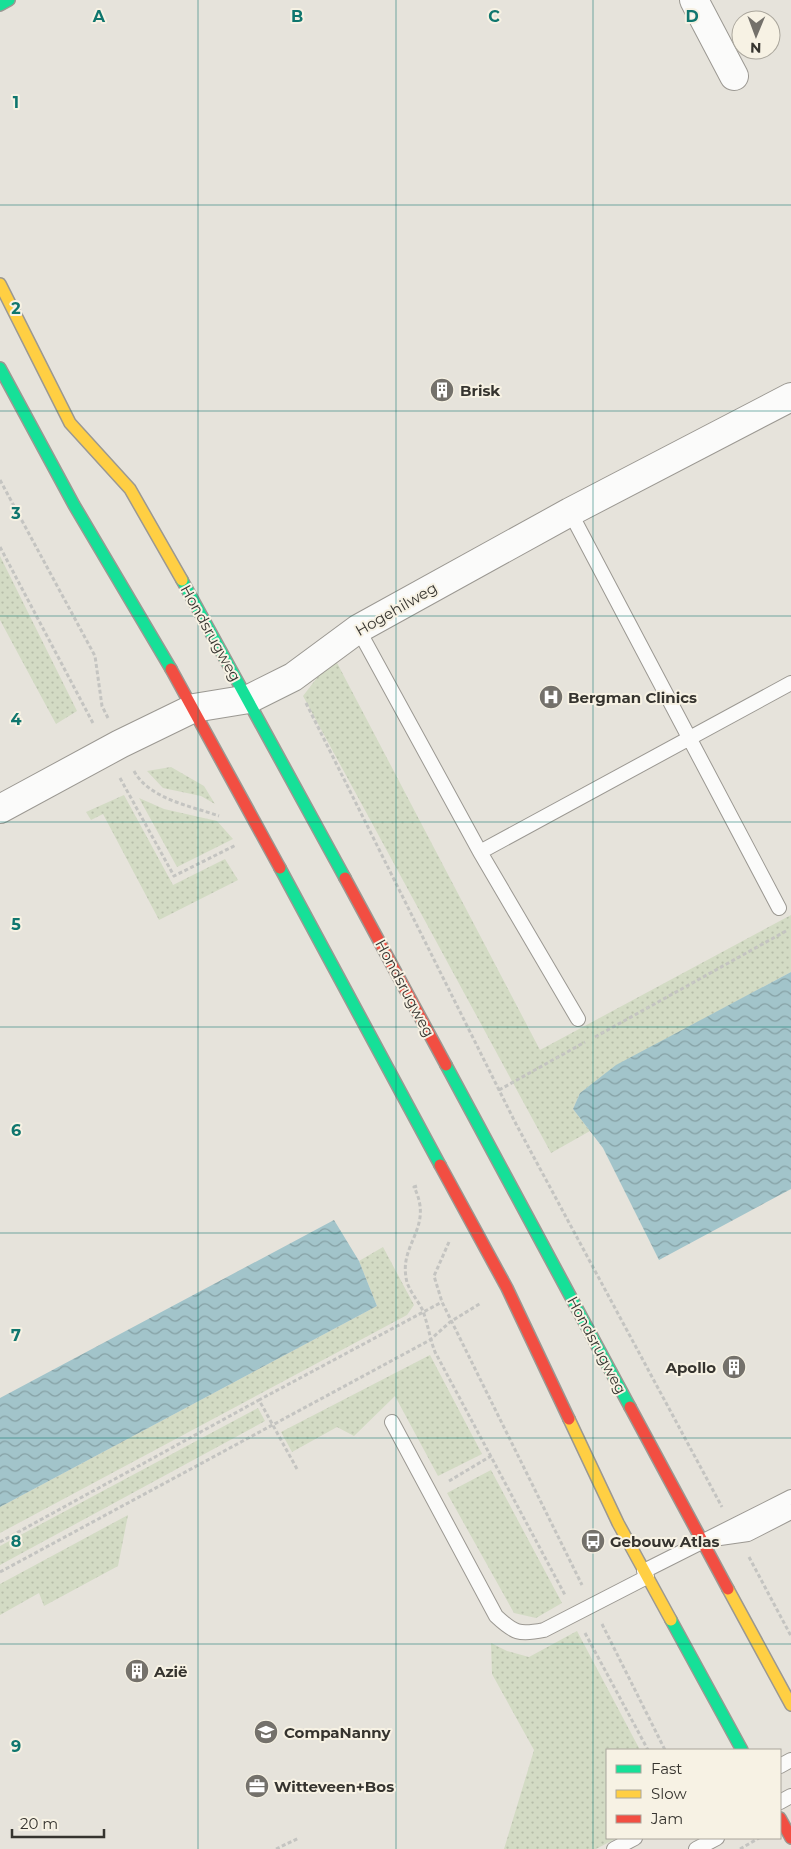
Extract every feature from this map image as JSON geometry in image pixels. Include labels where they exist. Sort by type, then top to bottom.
[{"type":"street","points":[[0,5],[9,0]]},
{"type":"street","points":[[694,0],[734,76]]},
{"type":"street","name":"Hondsrugweg","points":[[0,284],[70,423],[130,489],[248,699],[791,1705]]},
{"type":"street","points":[[0,368],[74,505],[194,708],[507,1288],[618,1523],[741,1749]]},
{"type":"street","name":"Hogehilweg","points":[[0,809],[112,748],[194,708],[248,699],[293,677],[358,629],[570,512],[791,397]]},
{"type":"street","points":[[781,1820],[791,1838]]},
{"type":"lane","points":[[570,512],[688,739],[779,908]]},
{"type":"lane","points":[[358,629],[480,852],[578,1019]]},
{"type":"lane","points":[[480,852],[791,683]]},
{"type":"lane","points":[[392,1422],[496,1616],[511,1630],[529,1633],[544,1630],[576,1615],[702,1541],[735,1531],[791,1497]]},
{"type":"lane","points":[[735,1531],[748,1534],[791,1512]]},
{"type":"lane","points":[[614,1849],[633,1839]]},
{"type":"lane","points":[[696,1849],[715,1839]]},
{"type":"path","points":[[0,480],[94,656],[102,706],[112,748],[174,876],[236,844]]},
{"type":"path","points":[[0,547],[87,711],[112,748],[140,782],[157,793],[224,818]]},
{"type":"path","points":[[293,677],[499,1090],[791,1636]]},
{"type":"path","points":[[499,1090],[791,928]]},
{"type":"path","points":[[420,1184],[414,1187],[419,1198],[421,1220],[406,1260],[406,1278],[423,1312],[430,1340],[647,1749]]},
{"type":"path","points":[[448,1234],[449,1242],[434,1276],[450,1322],[664,1749]]},
{"type":"path","points":[[0,1542],[442,1302]]},
{"type":"path","points":[[0,1572],[430,1340],[450,1322]]},
{"type":"path","points":[[259,1400],[297,1469]]},
{"type":"path","points":[[429,1493],[491,1456]]},
{"type":"path","points":[[276,1849],[299,1838]]},
{"type":"path","points":[[740,1849],[757,1839]]},
{"type":"green space","points":[[0,556],[77,711],[56,724],[0,620]]},
{"type":"green space","points":[[335,659],[540,1050],[791,915],[791,972],[616,1066],[580,1093],[573,1109],[590,1131],[551,1153],[303,696],[326,666]]},
{"type":"green space","points":[[171,767],[204,786],[215,804],[201,796],[163,788],[147,771]]},
{"type":"green space","points":[[124,795],[173,885],[225,859],[238,880],[159,920],[103,814],[91,820],[86,812]]},
{"type":"green space","points":[[139,798],[164,809],[217,821],[233,839],[177,867]]},
{"type":"green space","points":[[383,1247],[414,1305],[407,1315],[0,1533],[0,1507],[377,1306],[359,1261]]},
{"type":"green space","points":[[430,1355],[482,1454],[438,1476],[395,1396],[354,1436],[337,1427],[292,1452],[281,1432]]},
{"type":"green space","points":[[258,1408],[265,1421],[0,1565],[0,1546]]},
{"type":"green space","points":[[491,1470],[562,1603],[536,1618],[514,1613],[447,1493]]},
{"type":"green space","points":[[128,1515],[118,1566],[44,1606],[39,1593],[0,1615],[0,1584]]},
{"type":"green space","points":[[577,1631],[639,1749],[606,1749],[606,1839],[615,1839],[596,1849],[504,1849],[534,1750],[492,1674],[491,1643],[507,1651],[529,1657]]},
{"type":"water","points":[[791,972],[791,1189],[659,1260],[603,1148],[573,1109],[580,1093],[616,1065]]},
{"type":"water","points":[[334,1220],[359,1261],[377,1306],[0,1507],[0,1398]]},
{"type":"traffic: fast","points":[[0,5],[9,0]]},
{"type":"traffic: fast","points":[[0,368],[74,505],[171,669]]},
{"type":"traffic: fast","points":[[182,580],[345,878]]},
{"type":"traffic: fast","points":[[280,868],[440,1165]]},
{"type":"traffic: fast","points":[[446,1065],[630,1407]]},
{"type":"traffic: fast","points":[[671,1620],[741,1749]]},
{"type":"traffic: slow","points":[[0,284],[70,423],[130,489],[182,580]]},
{"type":"traffic: slow","points":[[569,1419],[618,1523],[671,1620]]},
{"type":"traffic: slow","points":[[728,1589],[791,1705]]},
{"type":"traffic: jam","points":[[171,669],[280,868]]},
{"type":"traffic: jam","points":[[345,878],[446,1065]]},
{"type":"traffic: jam","points":[[440,1165],[507,1288],[569,1419]]},
{"type":"traffic: jam","points":[[630,1407],[728,1589]]},
{"type":"traffic: jam","points":[[781,1820],[791,1838]]},
{"type":"place","name":"Brisk","points":[[442,390]]},
{"type":"place","name":"Bergman Clinics","points":[[551,697]]},
{"type":"place","name":"Apollo","points":[[734,1367]]},
{"type":"place","name":"Gebouw Atlas","points":[[593,1541]]},
{"type":"place","name":"Azië","points":[[137,1671]]},
{"type":"place","name":"CompaNanny","points":[[266,1732]]},
{"type":"place","name":"Witteveen+Bos","points":[[257,1786]]}]
